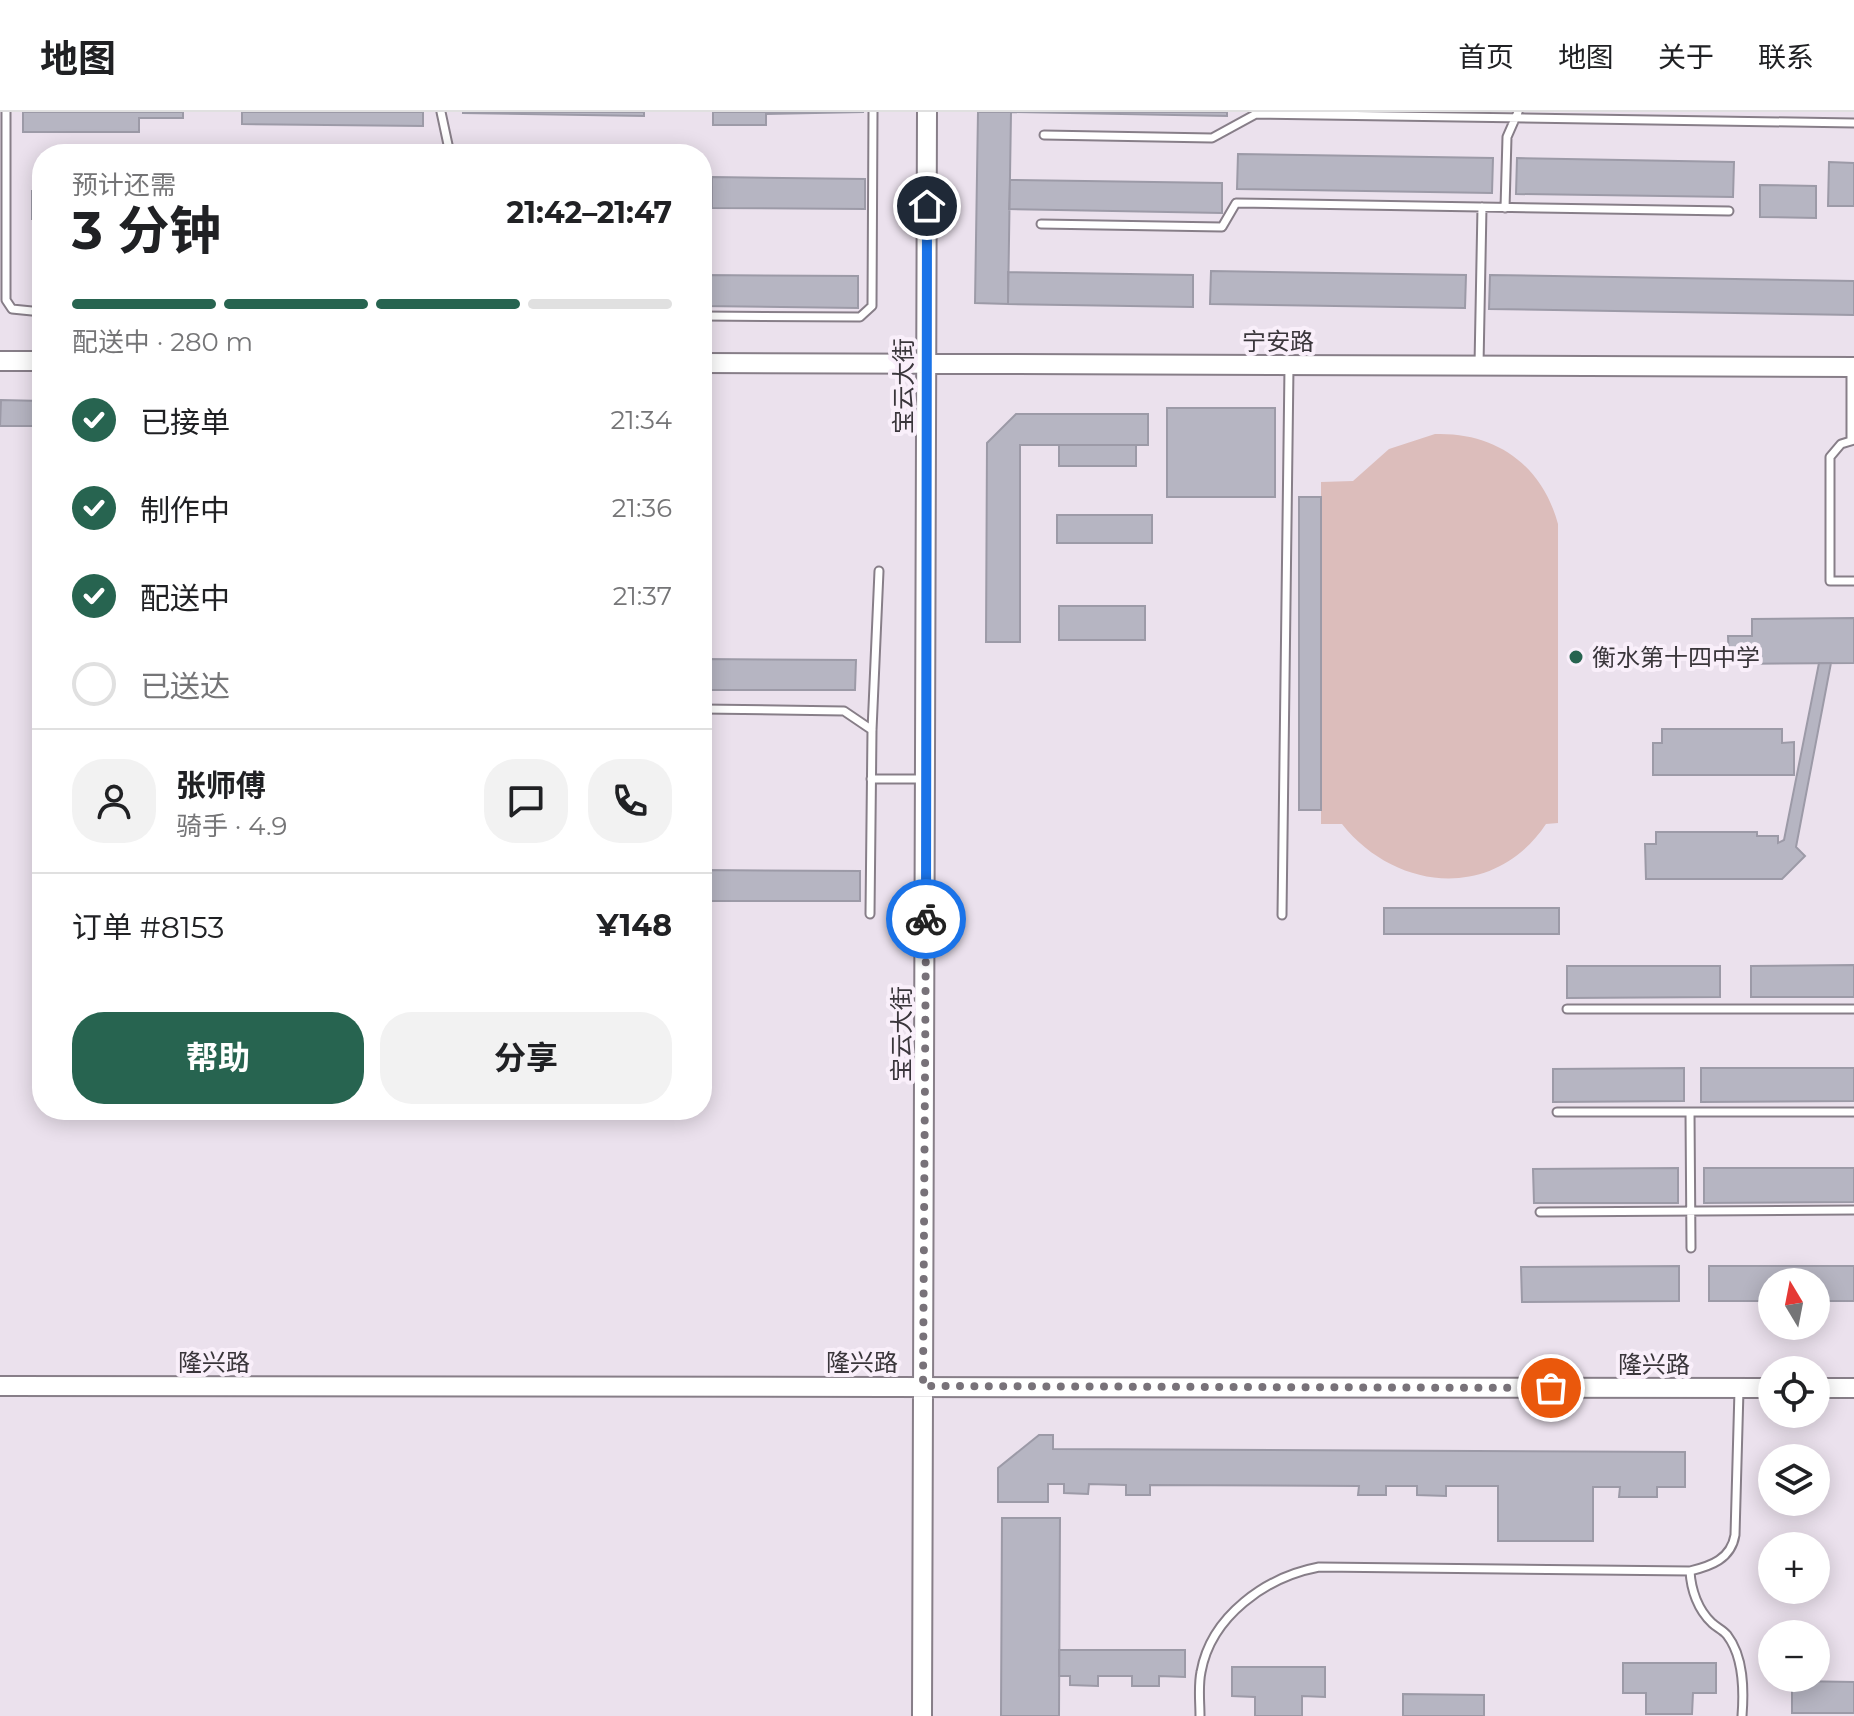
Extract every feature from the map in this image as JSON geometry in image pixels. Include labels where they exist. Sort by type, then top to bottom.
[{"type":"street","name":"宝云大街","points":[[922,1716],[927,112]]},
{"type":"street","points":[[0,361],[32,361]]},
{"type":"street","name":"宁安路","points":[[712,363],[1853,367]]},
{"type":"street","name":"隆兴路","points":[[0,1386],[1758,1388]]},
{"type":"street","points":[[1830,1388],[1854,1388]]},
{"type":"lane","points":[[6,112],[6,300],[12,309],[32,311]]},
{"type":"lane","points":[[441,112],[448,144]]},
{"type":"lane","points":[[712,316],[860,317],[872,306],[873,112]]},
{"type":"lane","points":[[1761,112],[1761,122]]},
{"type":"lane","points":[[1044,135],[1212,138],[1256,114],[1518,115],[1854,123]]},
{"type":"lane","points":[[1505,208],[1507,137],[1518,115]]},
{"type":"lane","points":[[1041,224],[1222,227],[1236,203],[1729,211]]},
{"type":"lane","points":[[1479,365],[1482,207]]},
{"type":"lane","points":[[1282,915],[1289,365]]},
{"type":"lane","points":[[1853,367],[1853,440],[1837,447],[1830,457],[1830,581],[1854,581]]},
{"type":"lane","points":[[870,914],[872,730],[879,571]]},
{"type":"lane","points":[[712,709],[844,711],[872,730]]},
{"type":"lane","points":[[871,779],[926,779]]},
{"type":"lane","points":[[1567,1009],[1854,1009]]},
{"type":"lane","points":[[1557,1112],[1854,1112]]},
{"type":"lane","points":[[1690,1112],[1691,1248]]},
{"type":"lane","points":[[1540,1212],[1854,1210]]},
{"type":"lane","points":[[1200,1716],[1201,1671],[1214,1640],[1247,1599],[1268,1582],[1294,1572],[1319,1567],[1690,1571],[1719,1561],[1733,1546],[1740,1388]]},
{"type":"lane","points":[[1690,1571],[1693,1593],[1703,1612],[1727,1635],[1738,1659],[1744,1691],[1742,1716]]},
{"type":"shaded area","points":[[1435,434],[1478,439],[1513,456],[1541,485],[1558,524],[1558,823],[1546,824],[1525,849],[1500,866],[1473,876],[1445,878],[1417,874],[1389,864],[1364,847],[1342,824],[1321,824],[1321,482],[1353,481],[1389,449]]},
{"type":"building","points":[[23,112],[183,112],[183,118],[139,118],[139,132],[23,132]]},
{"type":"building","points":[[242,112],[423,112],[423,126],[242,124]]},
{"type":"building","points":[[644,112],[644,116],[463,113]]},
{"type":"building","points":[[713,112],[864,112],[766,114],[766,125],[713,125]]},
{"type":"building","points":[[978,112],[1011,112],[1008,304],[975,303]]},
{"type":"building","points":[[1011,112],[1227,112],[1227,116]]},
{"type":"building","points":[[1238,154],[1493,158],[1492,193],[1237,189]]},
{"type":"building","points":[[1517,158],[1734,162],[1733,197],[1516,194]]},
{"type":"building","points":[[1829,162],[1854,163],[1854,206],[1828,206]]},
{"type":"building","points":[[712,177],[865,179],[865,209],[712,208]]},
{"type":"building","points":[[1010,180],[1222,183],[1222,213],[1009,209]]},
{"type":"building","points":[[1760,185],[1816,186],[1816,218],[1760,217]]},
{"type":"building","points":[[1211,271],[1466,275],[1465,308],[1210,304]]},
{"type":"building","points":[[1008,272],[1193,275],[1193,307],[1008,304]]},
{"type":"building","points":[[712,275],[858,276],[858,308],[712,306]]},
{"type":"building","points":[[1490,275],[1854,281],[1854,315],[1489,309]]},
{"type":"building","points":[[1,400],[32,401],[32,426],[0,426]]},
{"type":"building","points":[[1167,408],[1275,408],[1275,497],[1167,497]]},
{"type":"building","points":[[1016,414],[1148,414],[1148,445],[1020,445],[1020,642],[986,642],[987,443]]},
{"type":"building","points":[[1059,445],[1136,445],[1136,466],[1059,466]]},
{"type":"building","points":[[1299,497],[1321,497],[1321,810],[1299,810]]},
{"type":"building","points":[[1057,515],[1152,515],[1152,543],[1057,543]]},
{"type":"building","points":[[1059,606],[1145,606],[1145,640],[1059,640]]},
{"type":"building","points":[[1854,618],[1854,663],[1729,664],[1728,636],[1752,636],[1752,619]]},
{"type":"building","points":[[712,659],[856,660],[855,690],[712,690]]},
{"type":"building","points":[[1819,663],[1831,663],[1796,847],[1805,856],[1782,879],[1646,879],[1645,844],[1656,844],[1656,832],[1757,832],[1757,836],[1778,836],[1778,843],[1784,840]]},
{"type":"building","points":[[1662,729],[1782,729],[1782,743],[1794,742],[1794,775],[1653,775],[1653,743],[1662,743]]},
{"type":"building","points":[[712,870],[860,871],[860,901],[712,901]]},
{"type":"building","points":[[1384,908],[1559,908],[1559,934],[1384,934]]},
{"type":"building","points":[[1854,965],[1854,997],[1751,997],[1751,966]]},
{"type":"building","points":[[1567,966],[1720,966],[1720,997],[1567,998]]},
{"type":"building","points":[[1684,1068],[1684,1101],[1553,1102],[1553,1069]]},
{"type":"building","points":[[1701,1068],[1854,1068],[1854,1101],[1701,1102]]},
{"type":"building","points":[[1678,1168],[1678,1203],[1534,1203],[1533,1169]]},
{"type":"building","points":[[1704,1168],[1854,1168],[1854,1202],[1704,1203]]},
{"type":"building","points":[[1679,1266],[1679,1301],[1522,1302],[1521,1267]]},
{"type":"building","points":[[1709,1266],[1854,1266],[1854,1301],[1830,1301],[1830,1268],[1758,1268],[1758,1301],[1709,1301]]},
{"type":"building","points":[[1039,1435],[1053,1435],[1053,1449],[1685,1452],[1685,1487],[1657,1487],[1657,1497],[1619,1497],[1620,1487],[1593,1487],[1593,1541],[1498,1541],[1498,1486],[1446,1486],[1446,1496],[1417,1495],[1417,1486],[1386,1486],[1386,1495],[1358,1495],[1359,1486],[1150,1485],[1150,1495],[1126,1495],[1126,1485],[1089,1484],[1088,1494],[1064,1493],[1064,1484],[1048,1484],[1048,1502],[998,1502],[998,1468]]},
{"type":"building","points":[[1002,1518],[1060,1518],[1059,1716],[1001,1716]]},
{"type":"building","points":[[1059,1650],[1185,1650],[1185,1677],[1159,1676],[1159,1686],[1132,1686],[1132,1676],[1098,1676],[1098,1686],[1070,1685],[1070,1676],[1059,1676]]},
{"type":"building","points":[[1623,1663],[1716,1663],[1716,1693],[1693,1693],[1692,1714],[1646,1714],[1646,1693],[1623,1693]]},
{"type":"building","points":[[1232,1667],[1325,1667],[1325,1697],[1302,1696],[1302,1716],[1255,1716],[1255,1697],[1232,1696]]},
{"type":"building","points":[[1830,1682],[1854,1682],[1854,1713],[1792,1713],[1792,1692],[1830,1692]]},
{"type":"building","points":[[1403,1694],[1484,1695],[1484,1716],[1403,1716]]},
{"type":"way so far","points":[[926,919],[923,1386],[1551,1388]]},
{"type":"place","name":"衡水第十四中学","points":[[1576,657]]},
{"type":"route","points":[[926,919],[927,206]]}]
